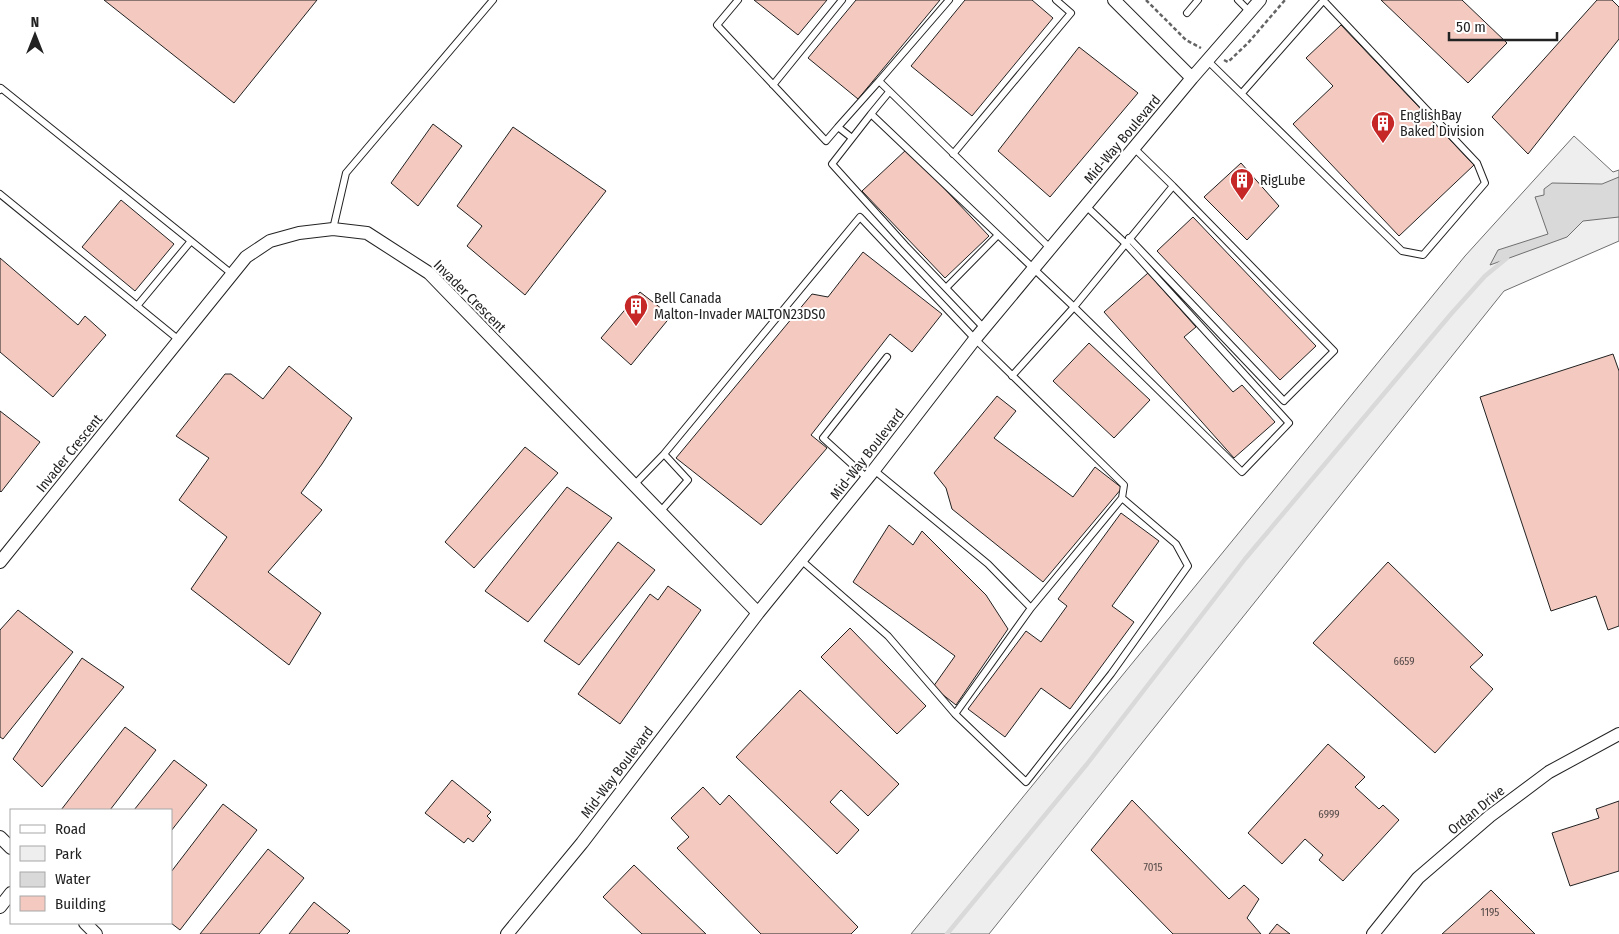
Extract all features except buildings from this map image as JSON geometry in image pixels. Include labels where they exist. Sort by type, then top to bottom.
[{"type":"street","points":[[1114,0],[1192,78]]},
{"type":"street","name":"Mid-Way Boulevard","points":[[507,934],[582,843],[758,613],[871,474],[984,328],[1192,78],[1260,0]]},
{"type":"street","name":"Invader Crescent","points":[[0,562],[246,257],[270,241],[299,233],[333,229],[367,233],[429,273],[758,613]]},
{"type":"street","name":"Ordan Drive","points":[[1373,934],[1418,878],[1490,816],[1549,772],[1619,734]]},
{"type":"street","points":[[0,837],[10,847]]},
{"type":"street","points":[[0,907],[10,894]]},
{"type":"street","points":[[86,924],[96,934]]},
{"type":"lane","points":[[333,229],[346,173],[493,0]]},
{"type":"lane","points":[[738,0],[717,25],[826,141],[949,0]]},
{"type":"lane","points":[[773,85],[842,0]]},
{"type":"lane","points":[[953,154],[1070,13],[1056,0]]},
{"type":"lane","points":[[1187,13],[1198,0]]},
{"type":"lane","points":[[1238,0],[1250,12]]},
{"type":"lane","points":[[1208,61],[1402,251],[1423,255],[1485,183],[1477,163],[1323,0],[1242,93]]},
{"type":"lane","points":[[879,81],[1050,249]]},
{"type":"lane","points":[[0,90],[1,88],[232,274]]},
{"type":"lane","points":[[889,92],[832,164],[905,245],[984,328]]},
{"type":"lane","points":[[871,114],[1074,307],[1242,472],[1289,423],[1127,241]]},
{"type":"lane","points":[[838,127],[852,138]]},
{"type":"lane","points":[[1086,206],[1127,241],[1284,401],[1334,351],[1174,186],[1134,148]]},
{"type":"lane","points":[[1012,376],[1074,307],[1174,186]]},
{"type":"lane","points":[[0,194],[179,340]]},
{"type":"lane","points":[[634,485],[664,454],[860,217],[1012,376],[1124,485],[1122,498],[1031,608],[955,714]]},
{"type":"lane","points":[[946,288],[998,235]]},
{"type":"lane","points":[[137,306],[191,241]]},
{"type":"lane","points":[[887,357],[823,438],[988,564],[1031,608]]},
{"type":"lane","points":[[660,512],[688,480],[664,454]]},
{"type":"lane","points":[[801,560],[888,636],[955,714],[1026,782],[1111,674],[1188,566],[1176,544],[1122,498]]},
{"type":"path","points":[[1146,0],[1186,40]]},
{"type":"path","points":[[1228,62],[1248,43],[1285,0]]},
{"type":"green space","points":[[1574,136],[1613,172],[1619,170],[1619,241],[1504,291],[989,934],[911,934],[1465,256]]},
{"type":"water","points":[[1619,177],[1619,217],[1583,221],[1567,237],[1490,265],[1498,250],[1548,234],[1535,197],[1544,195],[1544,189],[1552,183],[1602,184]]},
{"type":"waterway","points":[[947,934],[1087,764],[1245,559],[1451,314],[1485,276],[1507,258]]},
{"type":"place","name":"EnglishBay Baked Division","points":[[1383,144]]},
{"type":"place","name":"RigLube","points":[[1242,201]]},
{"type":"place","name":"Bell Canada Malton-Invader MALTON23DS0","points":[[636,327]]}]
